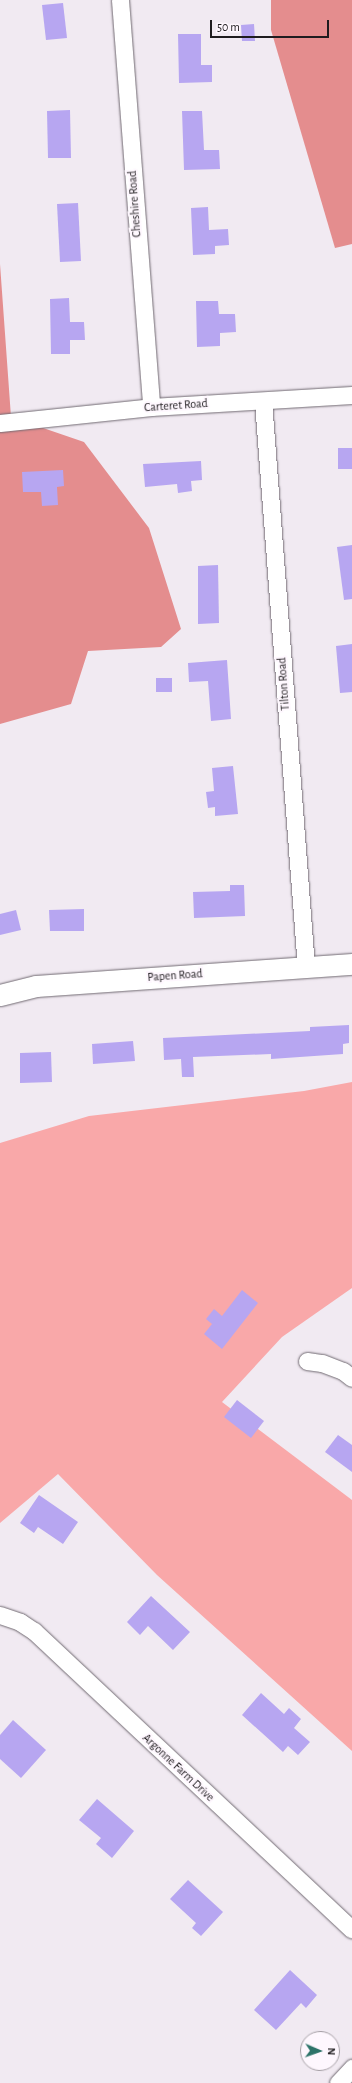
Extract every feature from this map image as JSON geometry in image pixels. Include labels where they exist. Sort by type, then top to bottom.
[{"type":"street","name":"Cheshire Road","points":[[120,0],[150,407]]},
{"type":"street","name":"Carteret Road","points":[[0,423],[150,407],[352,395]]},
{"type":"street","name":"Tilton Road","points":[[263,401],[306,967]]},
{"type":"street","name":"Papen Road","points":[[0,995],[36,986],[352,964]]},
{"type":"street","points":[[307,1361],[322,1363],[343,1371],[352,1378]]},
{"type":"street","name":"Argonne Farm Drive","points":[[0,1615],[20,1622],[34,1631],[352,1930]]},
{"type":"street","points":[[338,2083],[352,2068]]},
{"type":"shaded area","points":[[271,0],[352,0],[352,244],[335,248],[271,30]]},
{"type":"shaded area","points":[[0,264],[11,417],[84,442],[149,528],[181,629],[161,647],[88,651],[71,704],[0,724]]},
{"type":"shaded area","points":[[352,1082],[352,1288],[282,1337],[222,1402],[352,1500],[352,1751],[157,1575],[58,1474],[0,1523],[0,1143],[89,1116],[304,1091]]},
{"type":"building","points":[[63,3],[67,38],[46,40],[42,5]]},
{"type":"building","points":[[254,24],[255,41],[242,41],[241,25]]},
{"type":"building","points":[[178,34],[201,34],[201,65],[212,65],[212,82],[179,83]]},
{"type":"building","points":[[70,110],[71,158],[48,158],[47,111]]},
{"type":"building","points":[[182,111],[202,111],[204,150],[219,150],[220,169],[184,170]]},
{"type":"building","points":[[78,203],[81,261],[60,262],[57,204]]},
{"type":"building","points":[[208,207],[209,230],[228,229],[229,245],[215,246],[215,254],[193,255],[191,208]]},
{"type":"building","points":[[69,298],[70,322],[84,322],[85,340],[70,340],[70,354],[51,354],[50,299]]},
{"type":"building","points":[[196,301],[218,301],[219,314],[235,314],[236,332],[220,333],[220,346],[197,347]]},
{"type":"building","points":[[338,448],[352,448],[352,469],[338,469]]},
{"type":"building","points":[[201,461],[202,480],[191,481],[192,491],[178,493],[177,484],[145,487],[143,464]]},
{"type":"building","points":[[63,470],[64,486],[57,487],[58,505],[42,506],[41,492],[23,492],[22,472]]},
{"type":"building","points":[[352,545],[352,599],[344,600],[337,547]]},
{"type":"building","points":[[218,565],[219,623],[198,624],[198,566]]},
{"type":"building","points":[[352,644],[352,692],[340,693],[336,646]]},
{"type":"building","points":[[227,660],[231,719],[211,721],[208,681],[189,682],[188,663]]},
{"type":"building","points":[[156,678],[172,678],[172,692],[156,692]]},
{"type":"building","points":[[233,766],[238,814],[215,816],[215,807],[208,808],[206,792],[214,791],[212,768]]},
{"type":"building","points":[[230,885],[244,885],[245,916],[194,918],[193,892],[230,891]]},
{"type":"building","points":[[84,909],[84,931],[50,931],[49,910]]},
{"type":"building","points":[[16,910],[21,930],[0,935],[0,914]]},
{"type":"building","points":[[349,1025],[349,1043],[343,1044],[343,1054],[271,1059],[271,1054],[193,1057],[194,1077],[182,1077],[181,1059],[164,1060],[163,1038],[310,1031],[310,1027]]},
{"type":"building","points":[[133,1041],[135,1061],[93,1064],[92,1044]]},
{"type":"building","points":[[51,1052],[52,1082],[20,1083],[20,1053]]},
{"type":"building","points":[[242,1290],[258,1303],[222,1349],[204,1334],[212,1324],[206,1319],[214,1309],[222,1316]]},
{"type":"building","points":[[237,1400],[264,1421],[251,1438],[224,1417]]},
{"type":"building","points":[[338,1435],[352,1445],[352,1472],[325,1452]]},
{"type":"building","points":[[39,1495],[78,1522],[63,1544],[38,1527],[34,1533],[20,1523]]},
{"type":"building","points":[[151,1596],[190,1632],[173,1650],[148,1626],[140,1635],[127,1622]]},
{"type":"building","points":[[261,1693],[284,1714],[289,1708],[301,1719],[294,1728],[310,1742],[298,1755],[288,1746],[283,1752],[242,1715]]},
{"type":"building","points":[[13,1720],[46,1750],[21,1778],[0,1759],[0,1735]]},
{"type":"building","points":[[97,1799],[134,1831],[112,1858],[96,1844],[101,1838],[79,1820]]},
{"type":"building","points":[[188,1880],[223,1912],[201,1936],[192,1928],[196,1923],[170,1899]]},
{"type":"building","points":[[290,1970],[317,1995],[306,2008],[301,2003],[276,2030],[254,2010]]}]
